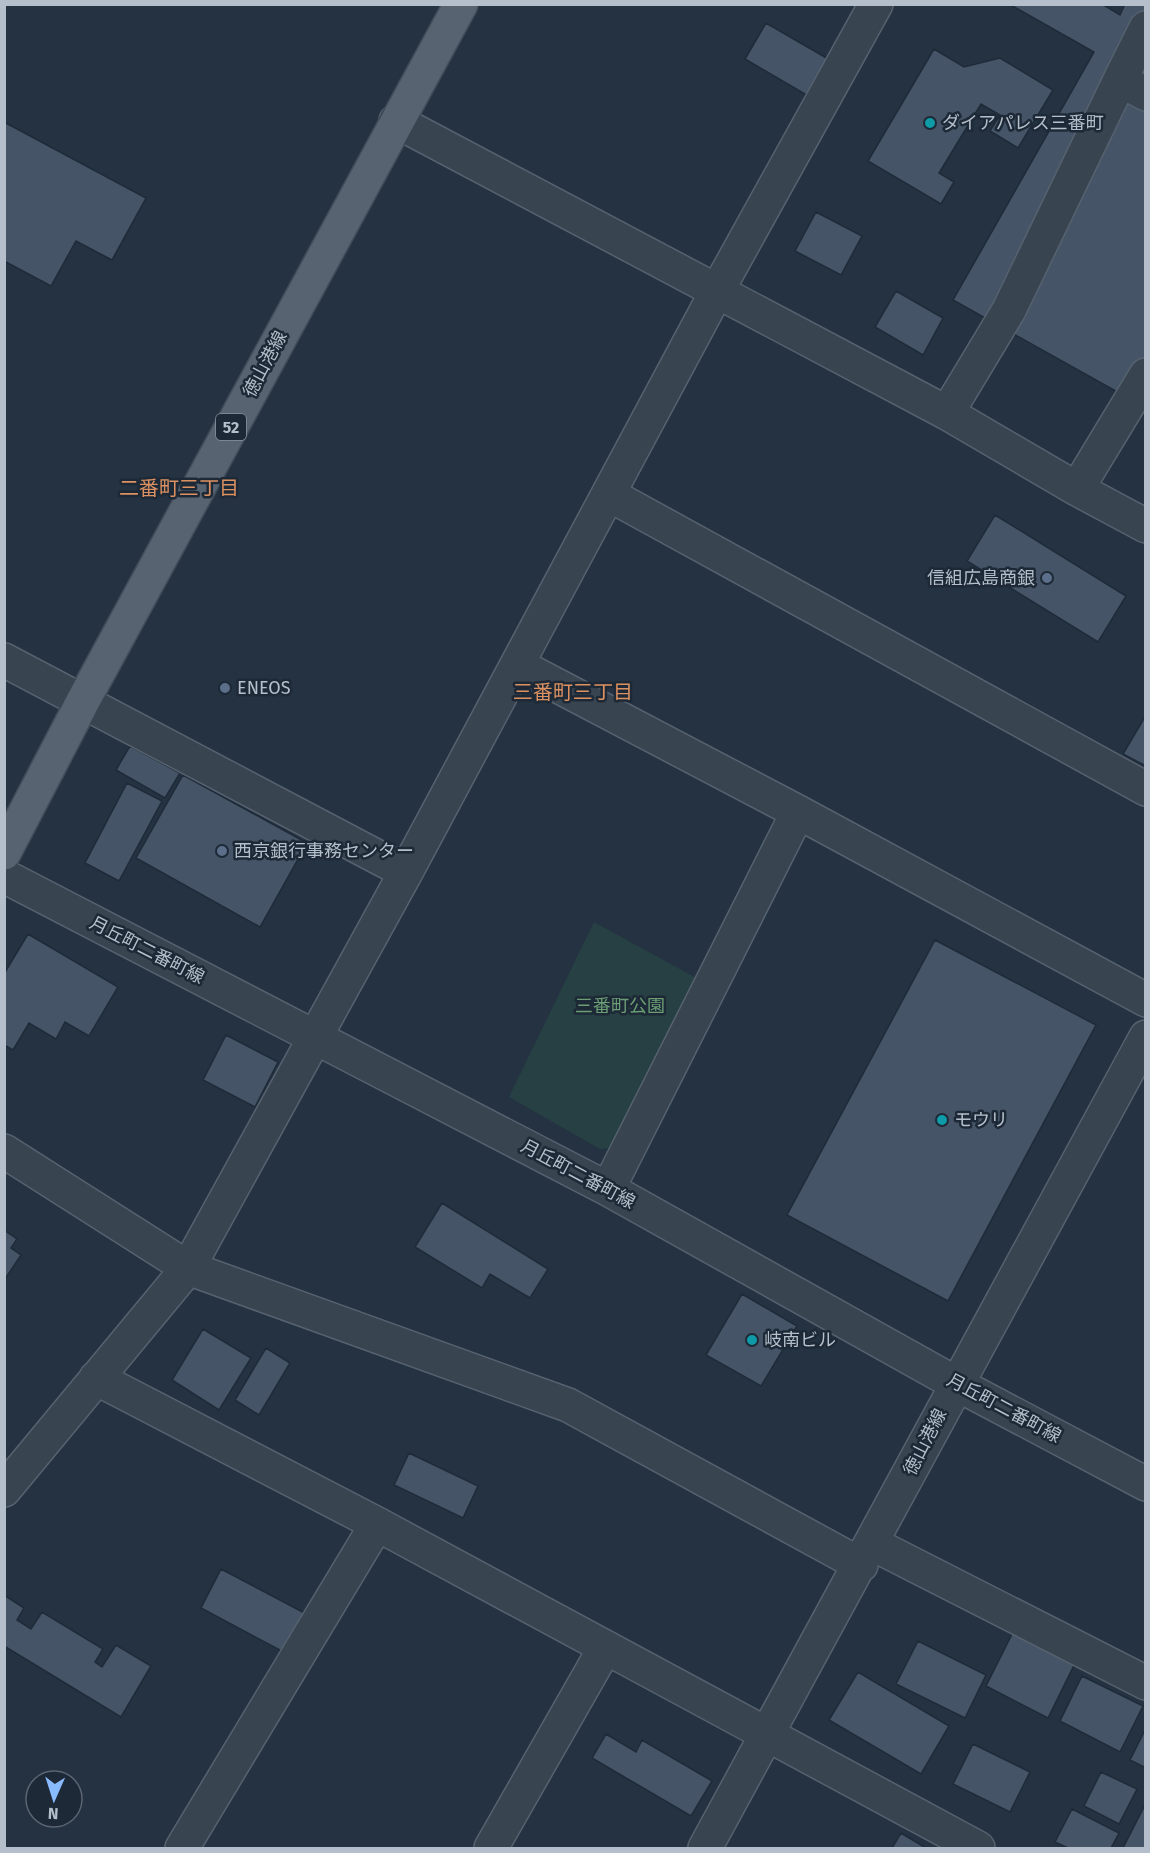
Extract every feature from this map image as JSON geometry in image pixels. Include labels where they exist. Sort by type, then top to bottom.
[{"type":"main road","name":"徳山港線","points":[[4,853],[83,701],[461,4]]},
{"type":"street","points":[[4,1490],[188,1268],[406,872],[717,291],[876,4]]},
{"type":"street","points":[[948,413],[1009,310],[1133,87],[1146,28]]},
{"type":"street","points":[[396,121],[948,413],[1077,489],[1146,526]]},
{"type":"street","points":[[1077,489],[1143,380]]},
{"type":"street","points":[[609,495],[1146,789]]},
{"type":"street","points":[[4,660],[406,872]]},
{"type":"street","points":[[518,665],[798,812],[1146,1000]]},
{"type":"street","points":[[608,1189],[798,812]]},
{"type":"street","name":"月丘町二番町線","points":[[4,876],[608,1189],[955,1383],[1146,1484]]},
{"type":"street","name":"徳山港線","points":[[705,1848],[867,1554],[955,1383],[1146,1037]]},
{"type":"street","points":[[4,1151],[188,1268],[568,1405],[867,1554],[1146,1683]]},
{"type":"street","points":[[96,1378],[377,1524],[978,1848]]},
{"type":"street","points":[[182,1848],[377,1524]]},
{"type":"street","points":[[491,1848],[605,1648]]},
{"type":"green space","name":"三番町公園","points":[[594,922],[700,980],[611,1148],[600,1149],[509,1097]]},
{"type":"building","points":[[1009,4],[1102,4],[1120,15],[1125,4],[1146,4],[1146,408],[953,300],[1094,52]]},
{"type":"building","points":[[766,23],[842,67],[827,107],[745,59]]},
{"type":"building","name":"ダイアパレス三番町","points":[[934,49],[964,67],[1000,58],[1053,90],[1018,148],[990,131],[1000,115],[981,104],[939,173],[954,182],[941,204],[868,161]]},
{"type":"building","points":[[4,122],[146,198],[112,260],[76,241],[51,286],[4,261]]},
{"type":"building","points":[[816,212],[862,236],[841,275],[795,251]]},
{"type":"building","points":[[896,291],[943,318],[923,355],[875,327]]},
{"type":"building","points":[[995,515],[1126,596],[1098,642],[967,561]]},
{"type":"building","points":[[1146,715],[1146,766],[1123,754]]},
{"type":"building","points":[[130,746],[180,773],[165,798],[116,770]]},
{"type":"building","name":"西京銀行事務センター","points":[[183,775],[307,843],[260,927],[136,858]]},
{"type":"building","points":[[127,783],[162,801],[119,881],[85,863]]},
{"type":"building","points":[[28,934],[118,987],[89,1036],[65,1022],[56,1039],[29,1023],[13,1050],[4,1045],[4,974]]},
{"type":"building","name":"モウリ","points":[[935,940],[1096,1025],[948,1301],[787,1215]]},
{"type":"building","points":[[226,1035],[278,1062],[255,1107],[203,1080]]},
{"type":"building","points":[[442,1203],[548,1269],[530,1298],[490,1274],[482,1288],[415,1247]]},
{"type":"building","points":[[4,1230],[17,1239],[11,1248],[21,1255],[5,1279]]},
{"type":"building","name":"岐南ビル","points":[[742,1294],[797,1326],[761,1386],[706,1355]]},
{"type":"building","points":[[203,1329],[251,1358],[219,1410],[172,1380]]},
{"type":"building","points":[[266,1348],[290,1363],[259,1415],[235,1400]]},
{"type":"building","points":[[409,1453],[478,1486],[463,1518],[394,1485]]},
{"type":"building","points":[[221,1569],[314,1618],[293,1657],[201,1608]]},
{"type":"building","points":[[4,1595],[24,1608],[17,1620],[31,1629],[42,1612],[103,1649],[95,1662],[102,1667],[116,1645],[151,1666],[121,1717],[4,1646]]},
{"type":"building","points":[[1018,1622],[1080,1653],[1048,1718],[986,1686]]},
{"type":"building","points":[[918,1641],[986,1675],[965,1718],[896,1684]]},
{"type":"building","points":[[858,1672],[949,1726],[921,1774],[829,1720]]},
{"type":"building","points":[[1082,1676],[1143,1706],[1120,1752],[1060,1721]]},
{"type":"building","points":[[1146,1728],[1146,1768],[1130,1760]]},
{"type":"building","points":[[606,1734],[636,1752],[642,1740],[712,1781],[691,1816],[592,1758]]},
{"type":"building","points":[[973,1744],[1030,1772],[1010,1812],[953,1784]]},
{"type":"building","points":[[1101,1772],[1137,1789],[1119,1824],[1084,1806]]},
{"type":"building","points":[[1146,1803],[1146,1848],[1123,1848]]},
{"type":"building","points":[[1072,1809],[1119,1833],[1111,1848],[1068,1848],[1055,1842]]},
{"type":"building","points":[[901,1833],[926,1848],[892,1848]]},
{"type":"place","name":"ダイアパレス三番町","points":[[930,123]]},
{"type":"place","name":"信組広島商銀","points":[[1047,578]]},
{"type":"place","name":"ENEOS","points":[[225,688]]},
{"type":"place","name":"西京銀行事務センター","points":[[222,851]]},
{"type":"place","name":"モウリ","points":[[942,1120]]},
{"type":"place","name":"岐南ビル","points":[[752,1340]]},
{"type":"district","name":"二番町三丁目","points":[[179,488]]},
{"type":"district","name":"三番町三丁目","points":[[573,692]]}]
